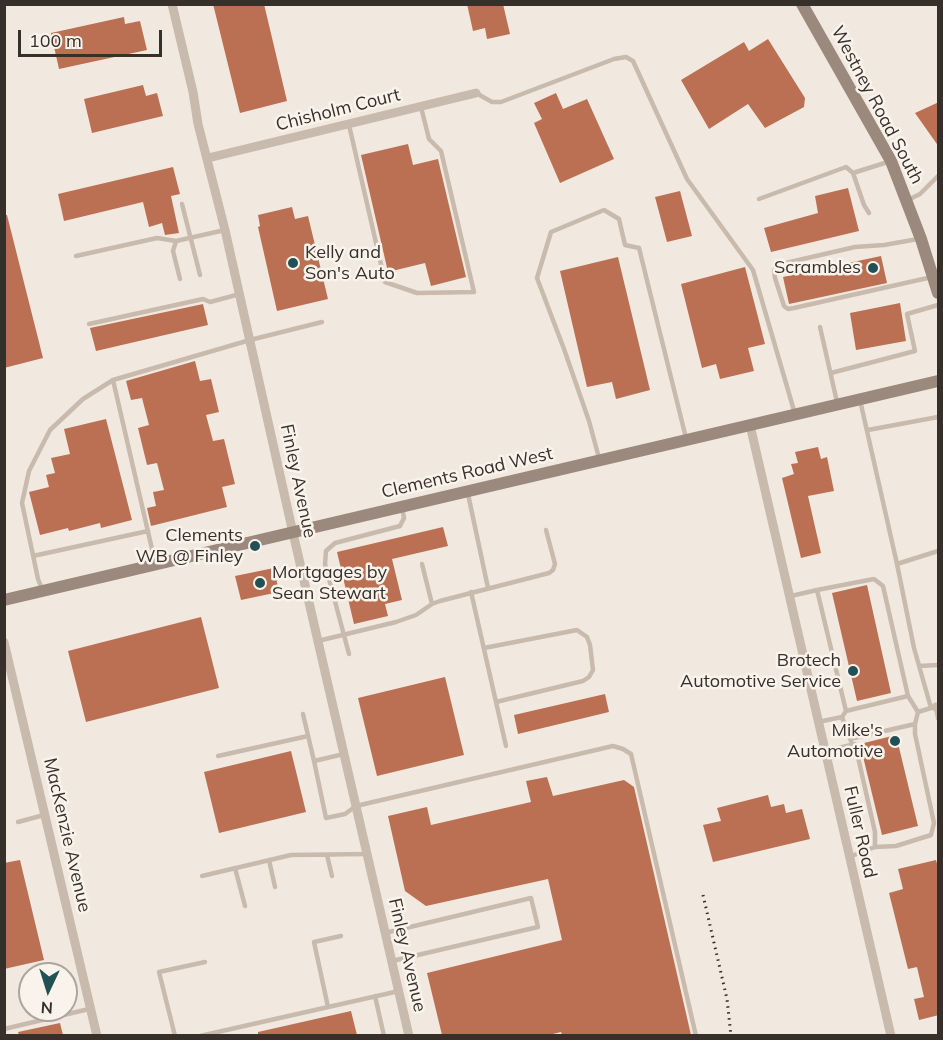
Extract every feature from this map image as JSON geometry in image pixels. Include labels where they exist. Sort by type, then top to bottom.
[{"type":"street","name":"Finley Avenue","points":[[172,4],[409,1035]]},
{"type":"street","name":"Westney Road South","points":[[802,4],[891,161],[939,293]]},
{"type":"street","name":"Chisholm Court","points":[[208,158],[476,93]]},
{"type":"street","name":"Clements Road West","points":[[4,600],[939,381]]},
{"type":"street","name":"Fuller Road","points":[[750,425],[891,1035]]},
{"type":"street","name":"MacKenzie Avenue","points":[[4,642],[97,1035]]},
{"type":"lane","points":[[476,93],[492,102],[501,102],[614,59],[626,57],[633,61],[687,179],[753,270],[795,414]]},
{"type":"lane","points":[[349,125],[385,282],[417,293],[474,292],[441,151],[429,139],[421,107]]},
{"type":"lane","points":[[853,173],[891,161]]},
{"type":"lane","points":[[759,199],[846,167],[853,173],[869,213]]},
{"type":"lane","points":[[907,201],[920,194],[938,176]]},
{"type":"lane","points":[[182,204],[200,275]]},
{"type":"lane","points":[[600,461],[568,359],[537,278],[551,232],[604,210],[619,219],[625,244],[639,248],[686,441]]},
{"type":"lane","points":[[76,256],[157,238],[176,241],[225,230]]},
{"type":"lane","points":[[921,239],[855,247],[777,264],[774,271],[775,278],[784,306],[788,309],[933,277]]},
{"type":"lane","points":[[176,241],[173,251],[180,279]]},
{"type":"lane","points":[[89,324],[203,299],[210,302],[240,294]]},
{"type":"lane","points":[[831,373],[915,351],[907,314],[939,305]]},
{"type":"lane","points":[[42,591],[21,503],[29,471],[50,430],[83,399],[113,380],[250,340],[322,322]]},
{"type":"lane","points":[[819,327],[837,405]]},
{"type":"lane","points":[[113,380],[155,565]]},
{"type":"lane","points":[[860,400],[919,666],[939,718]]},
{"type":"lane","points":[[868,430],[939,417]]},
{"type":"lane","points":[[467,492],[488,588]]},
{"type":"lane","points":[[349,654],[325,564],[326,551],[335,543],[400,526],[404,518],[402,507]]},
{"type":"lane","points":[[318,640],[396,622],[416,615],[432,604],[549,573],[555,564],[546,530]]},
{"type":"lane","points":[[33,556],[148,531]]},
{"type":"lane","points":[[897,564],[939,551]]},
{"type":"lane","points":[[422,564],[432,604]]},
{"type":"lane","points":[[791,596],[874,579],[883,585],[908,696],[918,712],[915,734],[934,823],[931,835],[896,846],[874,847],[849,857]]},
{"type":"lane","points":[[817,590],[846,711]]},
{"type":"lane","points":[[471,592],[506,746]]},
{"type":"lane","points":[[484,648],[577,630],[587,636],[590,645],[593,670],[583,681],[496,702]]},
{"type":"lane","points":[[919,666],[939,665]]},
{"type":"lane","points":[[818,722],[842,717],[846,711],[908,696]]},
{"type":"lane","points":[[918,712],[935,707]]},
{"type":"lane","points":[[303,714],[326,818],[345,814],[356,806],[613,746],[631,754],[696,1035]]},
{"type":"lane","points":[[842,717],[849,739],[855,744],[875,832],[874,847]]},
{"type":"lane","points":[[849,739],[915,724]]},
{"type":"lane","points":[[218,756],[308,736]]},
{"type":"lane","points":[[824,751],[855,744]]},
{"type":"lane","points":[[314,761],[344,754]]},
{"type":"lane","points":[[18,822],[45,814]]},
{"type":"lane","points":[[202,876],[291,855],[367,854]]},
{"type":"lane","points":[[327,855],[332,876]]},
{"type":"lane","points":[[268,860],[275,887]]},
{"type":"lane","points":[[235,868],[245,906]]},
{"type":"lane","points":[[385,933],[531,898],[538,927],[392,961]]},
{"type":"lane","points":[[328,1007],[314,942],[341,936]]},
{"type":"lane","points":[[175,1035],[159,972],[205,962]]},
{"type":"lane","points":[[200,1035],[399,991]]},
{"type":"lane","points":[[375,996],[384,1035]]},
{"type":"lane","points":[[4,1029],[91,1009]]},
{"type":"building","points":[[213,4],[264,4],[287,101],[240,113]]},
{"type":"building","points":[[467,4],[503,4],[510,34],[487,39],[485,28],[473,31]]},
{"type":"building","points":[[124,17],[125,24],[140,21],[147,50],[59,69],[51,33]]},
{"type":"building","points":[[768,39],[805,98],[804,107],[765,128],[748,104],[709,129],[681,80],[744,42],[749,51]]},
{"type":"building","points":[[143,85],[146,96],[157,93],[163,116],[92,133],[84,99]]},
{"type":"building","points":[[556,93],[563,109],[587,99],[614,159],[560,183],[534,123],[542,119],[534,103]]},
{"type":"building","points":[[939,102],[939,147],[915,113]]},
{"type":"building","points":[[408,144],[413,165],[438,159],[466,277],[431,286],[425,263],[388,272],[361,155]]},
{"type":"building","points":[[173,167],[180,194],[171,196],[179,233],[165,235],[162,223],[149,227],[143,202],[64,221],[58,194]]},
{"type":"building","points":[[848,188],[859,231],[771,252],[764,228],[818,213],[815,196]]},
{"type":"building","points":[[680,191],[692,236],[667,242],[655,197]]},
{"type":"building","name":"Kelly and Son's Auto","points":[[292,207],[295,219],[308,216],[328,299],[277,311],[258,227],[260,226],[258,215]]},
{"type":"building","points":[[4,215],[7,215],[43,358],[4,368]]},
{"type":"building","points":[[881,256],[887,283],[789,304],[783,277]]},
{"type":"building","points":[[618,257],[650,390],[616,399],[612,382],[587,387],[560,271]]},
{"type":"building","points":[[745,267],[765,344],[748,348],[754,371],[720,379],[716,364],[702,368],[681,284]]},
{"type":"building","points":[[900,303],[906,341],[856,350],[850,313]]},
{"type":"building","points":[[203,304],[208,325],[96,351],[90,328]]},
{"type":"building","points":[[195,361],[200,381],[211,379],[219,412],[206,415],[213,441],[224,439],[235,484],[222,487],[227,507],[151,526],[147,508],[156,506],[153,492],[164,490],[157,463],[147,465],[138,428],[149,425],[142,398],[131,400],[126,381]]},
{"type":"building","points":[[106,419],[132,520],[101,528],[100,523],[40,535],[29,492],[49,487],[46,475],[55,473],[51,458],[70,454],[64,429]]},
{"type":"building","points":[[818,447],[821,459],[827,457],[834,491],[808,496],[821,553],[801,558],[782,478],[794,474],[791,464],[798,463],[795,452]]},
{"type":"building","points":[[443,527],[448,546],[392,559],[402,600],[385,604],[388,616],[354,624],[337,552]]},
{"type":"building","points":[[274,568],[279,592],[241,600],[235,576]]},
{"type":"building","points":[[867,585],[891,693],[857,701],[832,593]]},
{"type":"building","points":[[201,617],[219,688],[86,722],[68,651]]},
{"type":"building","points":[[445,677],[464,755],[377,776],[358,698]]},
{"type":"building","points":[[605,694],[609,712],[518,734],[514,715]]},
{"type":"building","points":[[896,735],[918,826],[882,835],[860,744]]},
{"type":"building","points":[[291,751],[306,812],[219,833],[204,772]]},
{"type":"building","points":[[547,777],[553,796],[624,780],[634,787],[691,1035],[562,1035],[561,1032],[549,1035],[442,1035],[427,973],[562,940],[548,879],[426,906],[405,891],[388,816],[427,807],[431,825],[531,802],[526,781]]},
{"type":"building","points":[[768,795],[771,807],[784,804],[786,813],[802,809],[810,839],[713,862],[703,825],[721,821],[717,808]]},
{"type":"building","points":[[20,860],[44,960],[18,962],[18,966],[4,969],[4,863]]},
{"type":"building","points":[[936,860],[939,870],[939,1015],[919,1020],[914,999],[924,997],[917,967],[908,969],[889,893],[903,889],[898,869]]},
{"type":"building","points":[[351,1011],[357,1035],[258,1035],[258,1032]]},
{"type":"building","points":[[60,1023],[63,1035],[19,1035],[18,1032]]},
{"type":"railway","points":[[703,895],[727,999],[731,1036]]},
{"type":"place","name":"Kelly and Son's Auto","points":[[293,263]]},
{"type":"place","name":"Scrambles","points":[[873,268]]},
{"type":"place","name":"Clements WB @ Finley","points":[[255,546]]},
{"type":"place","name":"Mortgages by Sean Stewart","points":[[260,583]]},
{"type":"place","name":"Brotech Automotive Service","points":[[853,671]]},
{"type":"place","name":"Mike's Automotive","points":[[895,741]]}]
